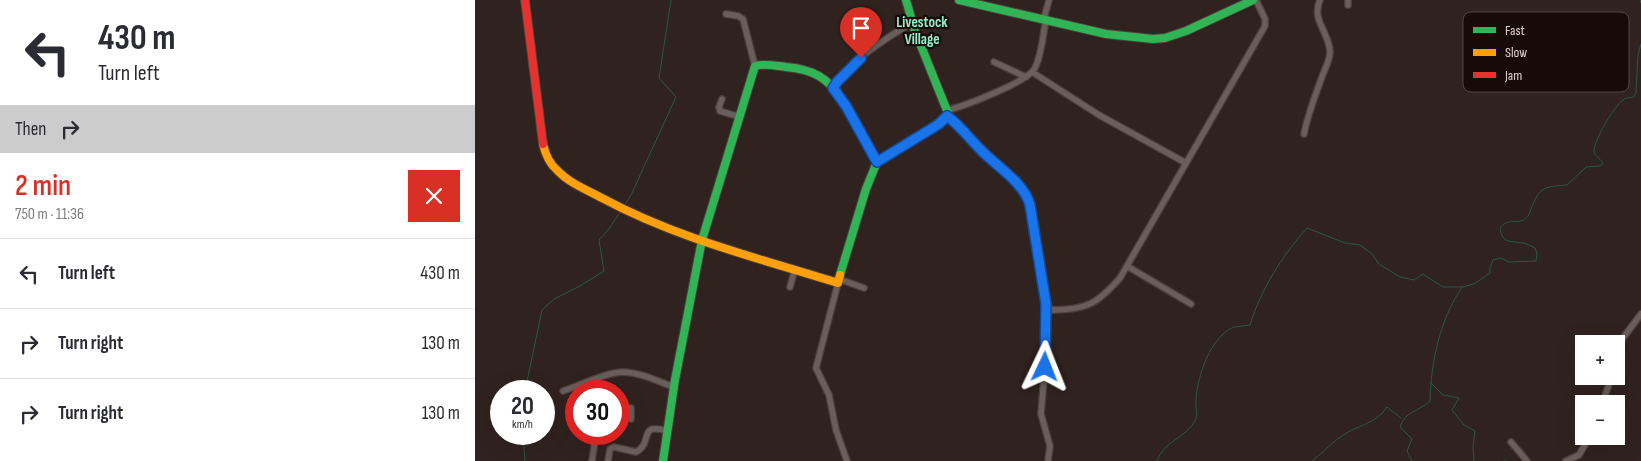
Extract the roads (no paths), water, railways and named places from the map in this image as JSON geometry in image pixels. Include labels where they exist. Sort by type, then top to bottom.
[{"type":"street","points":[[525,0],[544,148],[552,164],[569,180],[613,205],[647,221],[795,269],[864,288]]},
{"type":"street","points":[[906,0],[912,23],[948,113],[983,153],[1011,178],[1028,200],[1046,304],[1046,353],[1041,414],[1050,446],[1048,461]]},
{"type":"street","points":[[959,0],[1099,31],[1153,40],[1187,31],[1255,0],[1265,18],[1265,26],[1120,278],[1103,297],[1085,306],[1053,310],[1046,304]]},
{"type":"street","points":[[847,461],[836,430],[829,396],[815,368],[838,281],[866,189],[877,162],[939,124],[948,113],[1009,86],[1032,72],[1037,61],[1049,0]]},
{"type":"street","points":[[1304,134],[1307,116],[1330,58],[1329,44],[1317,15],[1317,8],[1321,0]]},
{"type":"street","points":[[663,461],[673,387],[702,240],[755,66],[743,19],[726,14]]},
{"type":"street","points":[[833,88],[878,44],[912,23]]},
{"type":"street","points":[[994,62],[1026,77]]},
{"type":"street","points":[[755,66],[761,64],[803,71],[819,76],[833,88],[846,106],[877,162]]},
{"type":"street","points":[[1032,72],[1099,115],[1186,163]]},
{"type":"street","points":[[721,99],[720,110],[740,118]]},
{"type":"street","points":[[1127,266],[1191,304]]},
{"type":"street","points":[[790,287],[795,269]]},
{"type":"street","points":[[1625,335],[1641,314]]},
{"type":"street","points":[[563,391],[615,373],[625,372],[640,375],[673,387]]},
{"type":"street","points":[[630,408],[631,419]]},
{"type":"street","points":[[608,461],[610,449],[613,447],[636,452],[643,446],[648,431],[657,428],[667,431]]},
{"type":"street","points":[[1511,442],[1527,461]]},
{"type":"street","points":[[592,461],[594,445]]},
{"type":"street","points":[[1565,461],[1579,455],[1585,445]]},
{"type":"waterway","points":[[624,206],[631,195],[676,97],[659,78],[671,0]]},
{"type":"waterway","points":[[1412,461],[1407,451],[1412,439],[1400,427],[1405,418],[1430,401],[1432,371],[1438,341],[1454,300],[1462,287],[1474,284],[1490,273],[1493,260],[1501,258],[1509,262],[1536,261],[1537,254],[1535,248],[1524,243],[1508,241],[1503,237],[1500,228],[1506,223],[1522,221],[1526,218],[1537,196],[1544,189],[1567,185],[1586,167],[1600,166],[1603,163],[1594,153],[1595,146],[1601,130],[1617,106],[1626,98],[1634,97],[1636,93],[1638,55],[1641,44]]},
{"type":"waterway","points":[[527,380],[542,310],[554,299],[604,271],[599,240],[621,211]]},
{"type":"waterway","points":[[1157,461],[1164,449],[1187,430],[1196,419],[1199,380],[1212,348],[1226,332],[1234,327],[1250,325],[1260,299],[1273,274],[1307,228],[1345,243],[1360,245],[1372,254],[1379,264],[1400,277],[1414,280],[1423,274],[1443,287],[1462,287]]},
{"type":"waterway","points":[[1431,383],[1443,395],[1459,398],[1452,410],[1464,425],[1475,431],[1474,461]]},
{"type":"waterway","points":[[1312,461],[1341,437],[1378,417],[1387,407],[1401,418]]},
{"type":"waterway","points":[[524,445],[525,461]]},
{"type":"district","name":"Livestock Village","points":[[922,30]]}]
